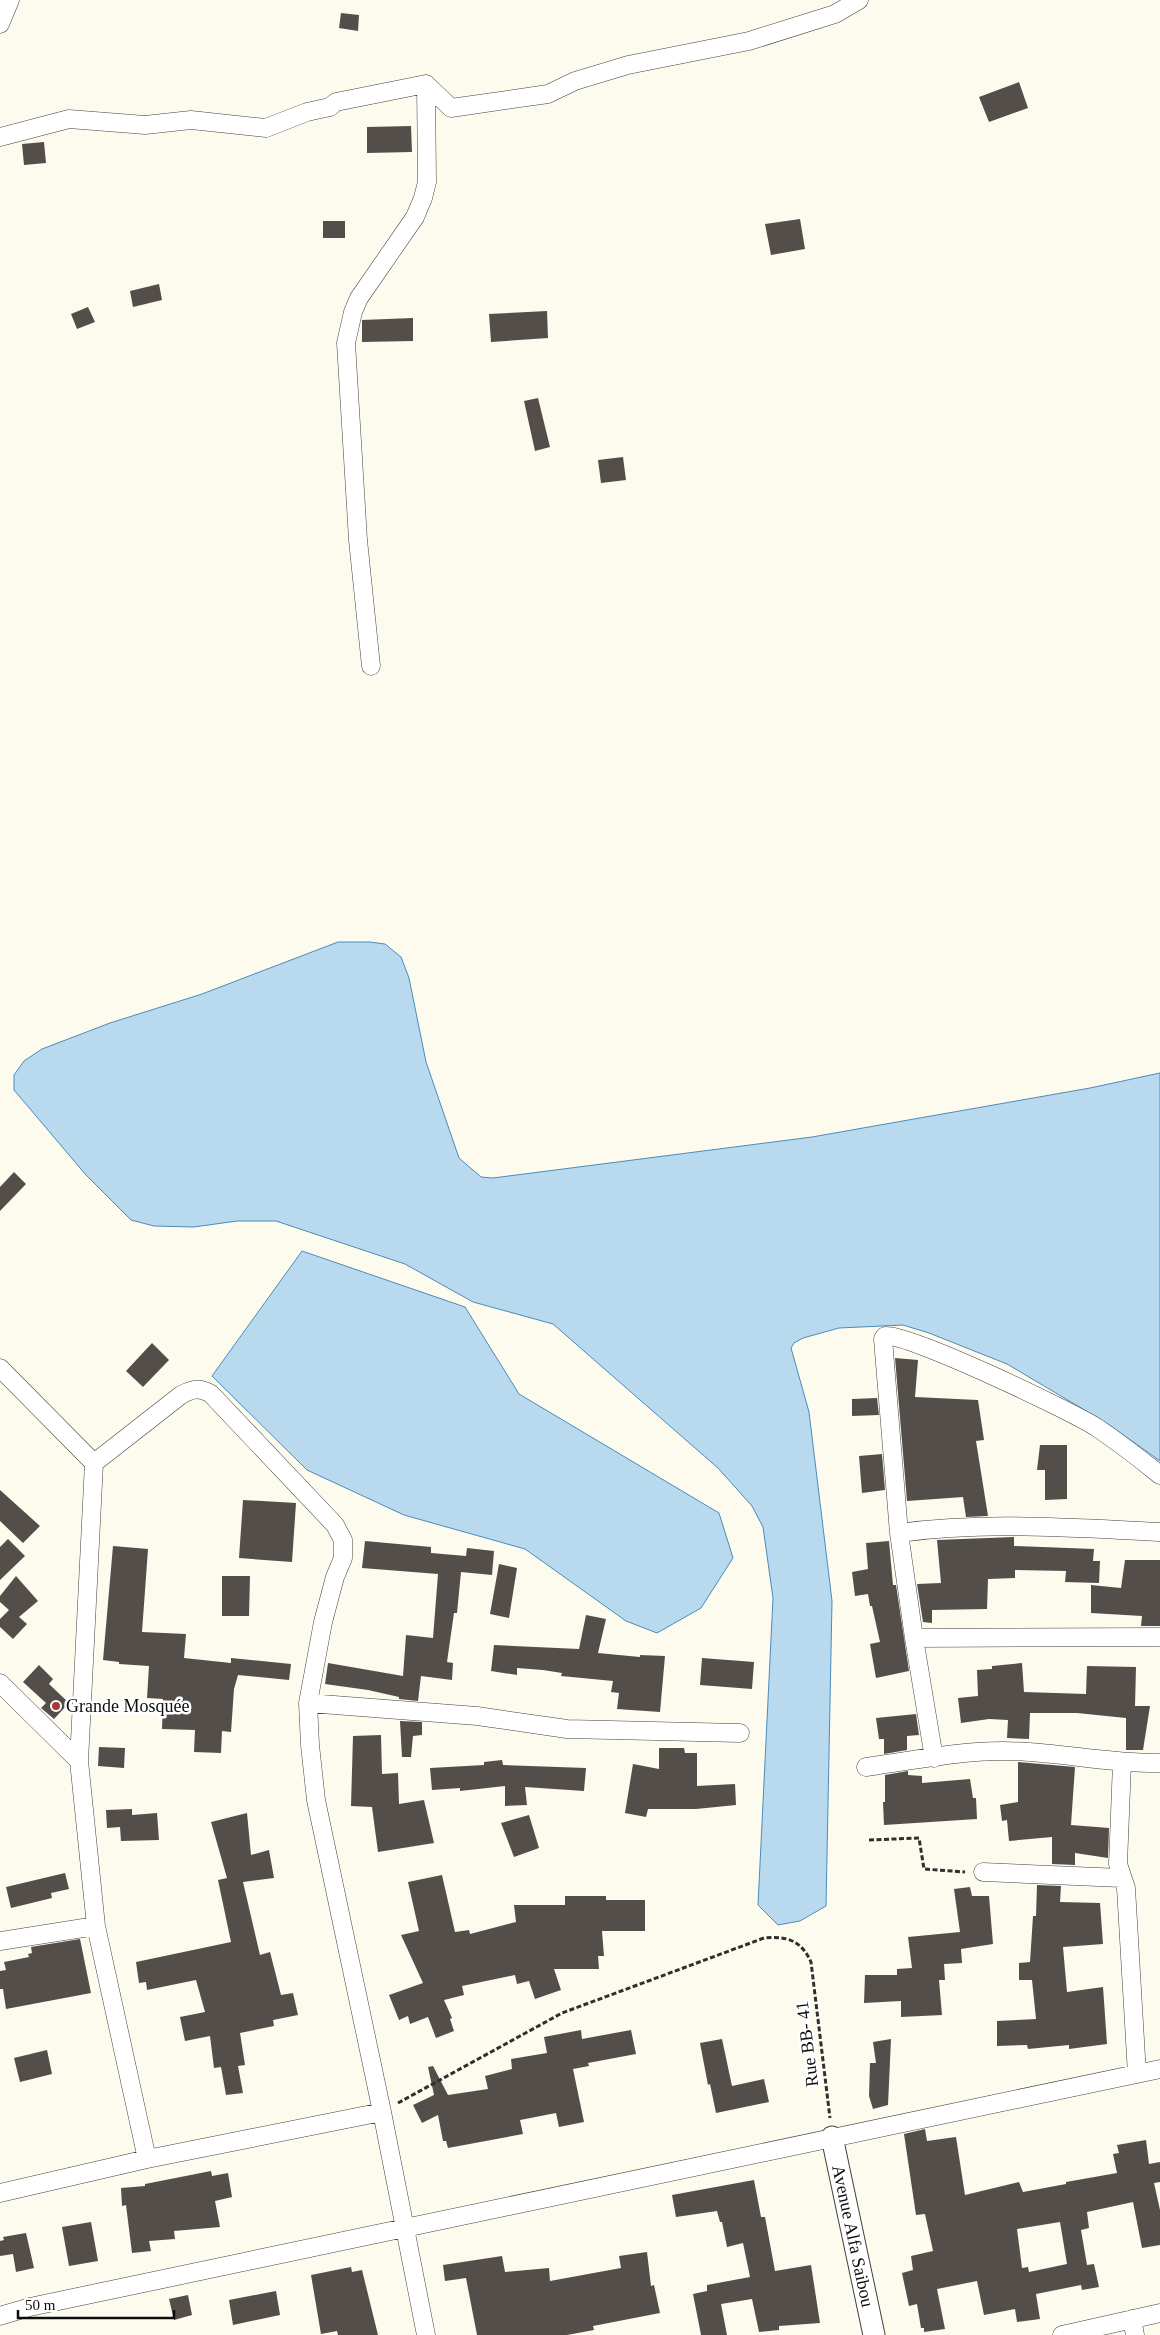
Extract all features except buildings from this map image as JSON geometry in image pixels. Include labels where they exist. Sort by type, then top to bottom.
[{"type":"street","points":[[0,24],[10,0]]},
{"type":"street","points":[[426,84],[451,108],[548,94],[575,80],[628,65],[749,41],[796,28],[835,14],[859,0]]},
{"type":"street","points":[[0,137],[68,119],[145,125],[191,120],[266,128],[307,112],[330,107],[336,102],[426,84]]},
{"type":"street","points":[[371,666],[358,540],[346,343],[352,312],[359,298],[415,217],[423,198],[427,182],[426,84]]},
{"type":"street","points":[[934,1758],[899,1533],[883,1339],[887,1335],[940,1352],[1077,1417],[1096,1427],[1160,1475]]},
{"type":"street","points":[[0,1368],[94,1463],[79,1761],[96,1926],[147,2159]]},
{"type":"street","points":[[94,1463],[181,1396],[191,1390],[203,1389],[211,1394],[335,1525],[343,1540],[343,1558],[335,1577],[323,1622],[308,1703],[310,1745],[316,1800],[406,2227],[426,2335]]},
{"type":"street","points":[[899,1533],[929,1529],[1005,1525],[1160,1532]]},
{"type":"street","points":[[914,1638],[1160,1637]]},
{"type":"street","points":[[0,1683],[79,1761]]},
{"type":"street","points":[[308,1703],[468,1715],[567,1729],[740,1732]]},
{"type":"street","points":[[866,1767],[1005,1751],[1086,1757],[1122,1763],[1160,1763]]},
{"type":"street","points":[[1122,1763],[1118,1864],[1126,1888],[1137,2074]]},
{"type":"street","points":[[983,1872],[1122,1878]]},
{"type":"street","points":[[0,1941],[96,1926]]},
{"type":"street","points":[[0,2316],[30,2307],[1160,2069]]},
{"type":"street","points":[[0,2193],[147,2159],[382,2112]]},
{"type":"street","name":"Avenue Alfa Saibou","points":[[832,2137],[874,2335]]},
{"type":"street","points":[[1062,2335],[1133,2327],[1160,2313]]},
{"type":"path","points":[[869,1840],[919,1838],[924,1868],[983,1872]]},
{"type":"path","name":"Rue BB- 41","points":[[382,2112],[562,2013],[764,1938],[783,1937],[805,1948],[811,1962],[832,2137]]},
{"type":"water","points":[[338,942],[385,944],[401,957],[409,978],[426,1062],[459,1158],[481,1177],[493,1178],[812,1137],[1090,1088],[1160,1073],[1160,1461],[1108,1424],[1007,1364],[929,1333],[903,1325],[839,1328],[803,1338],[794,1343],[791,1348],[809,1412],[832,1601],[826,1906],[800,1921],[778,1925],[758,1905],[773,1598],[763,1527],[752,1506],[718,1468],[553,1324],[473,1302],[405,1264],[276,1221],[237,1221],[194,1227],[154,1226],[131,1220],[86,1175],[14,1090],[14,1075],[24,1061],[42,1049],[110,1023],[202,994]]},
{"type":"water","points":[[302,1251],[465,1307],[519,1394],[719,1513],[733,1558],[701,1608],[657,1633],[626,1621],[525,1549],[404,1515],[307,1470],[212,1376]]},
{"type":"place","name":"Grande Mosquée","points":[[56,1706]]}]
